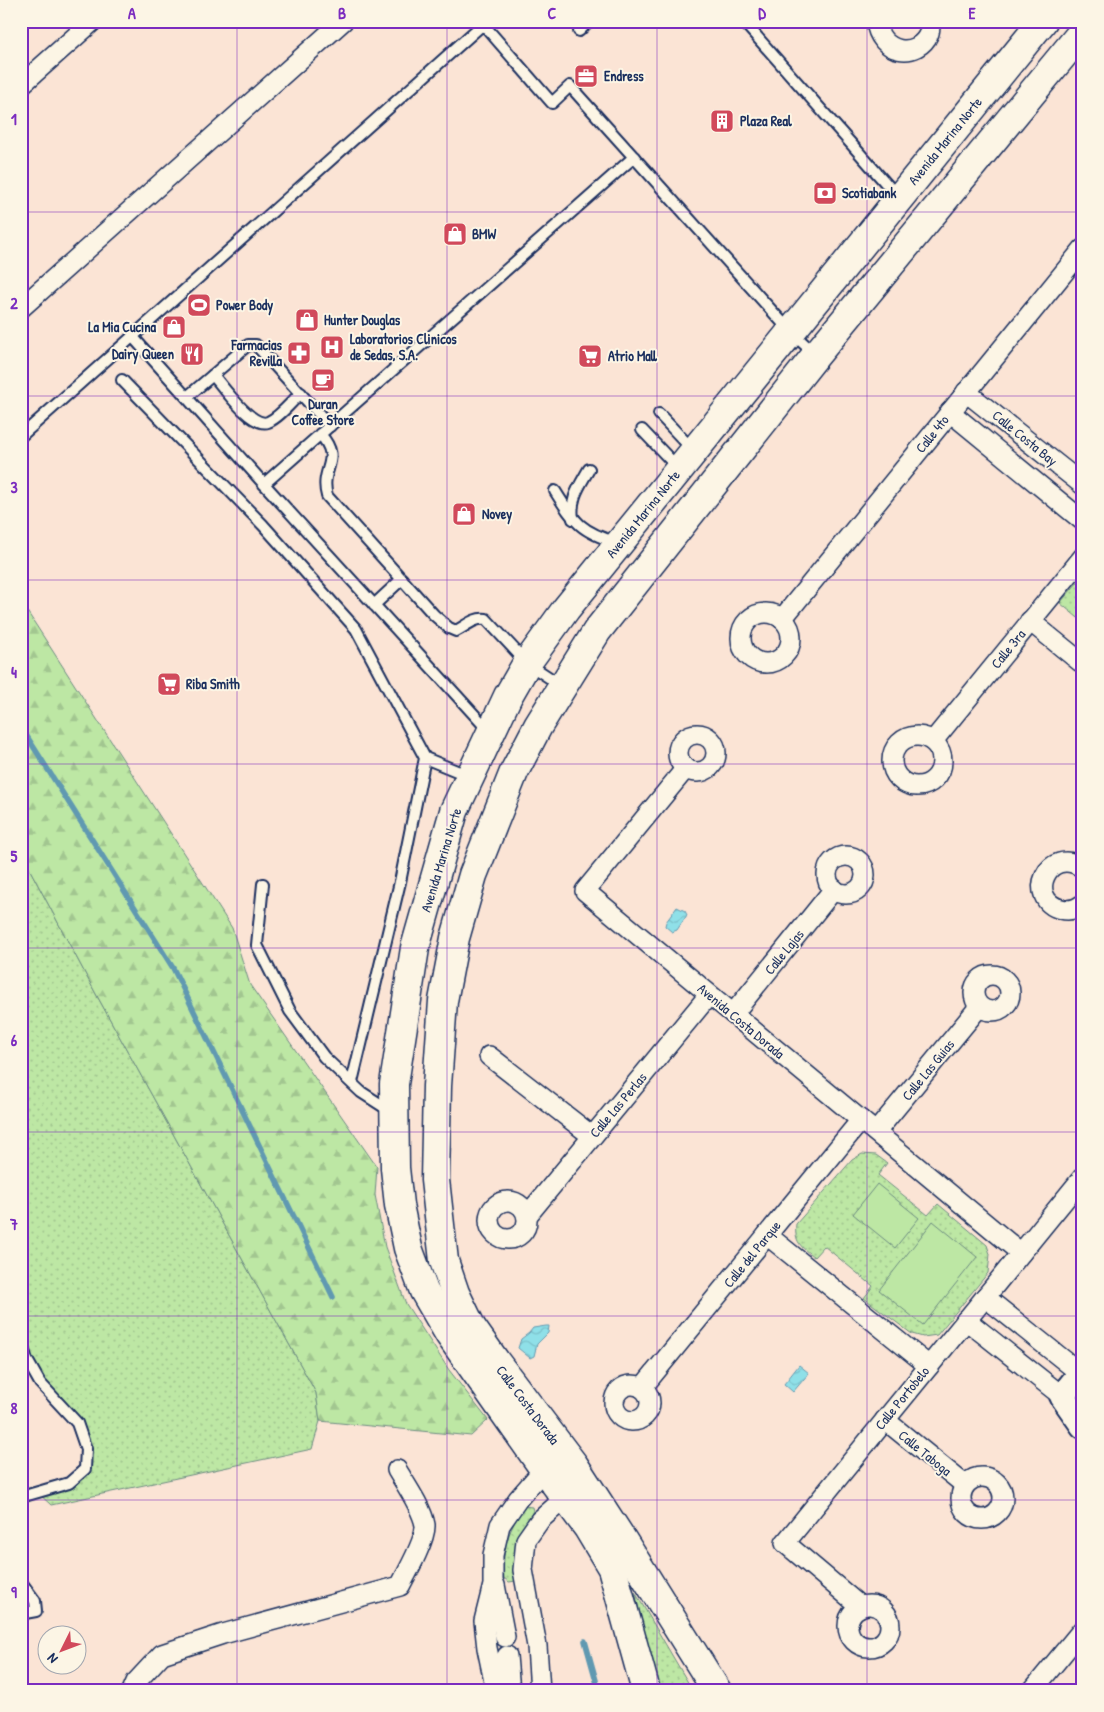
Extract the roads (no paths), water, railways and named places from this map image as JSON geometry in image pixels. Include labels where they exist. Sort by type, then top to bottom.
[{"type":"main road","name":"Avenida Marina Norte","points":[[394,1084],[414,948],[454,811],[490,732],[527,663],[566,609],[618,544],[1043,21]]},
{"type":"main road","points":[[394,1084],[437,1086],[443,1001],[455,938],[473,875],[514,772],[538,726],[597,631],[816,355],[1083,31]]},
{"type":"main road","name":"Calle Costa Dorada","points":[[394,1084],[395,1168],[399,1205],[408,1248],[424,1291],[449,1334],[588,1528],[612,1568],[646,1691]]},
{"type":"main road","name":"Calle Costa Dorada","points":[[437,1086],[435,1180],[444,1261],[455,1293],[472,1328],[574,1465],[717,1691]]},
{"type":"street","points":[[21,85],[93,21]]},
{"type":"street","points":[[21,308],[343,21]]},
{"type":"street","points":[[876,21],[877,31],[884,42],[896,49],[909,50],[920,44],[929,34],[931,21]]},
{"type":"street","name":"Calle 4to","points":[[782,619],[1083,249]]},
{"type":"street","name":"Calle Costa Bay","points":[[966,392],[1083,485]]},
{"type":"street","points":[[950,412],[1083,521]]},
{"type":"street","name":"Calle 3ra","points":[[933,742],[1083,557]]},
{"type":"street","points":[[1030,621],[1083,664]]},
{"type":"street","name":"Avenida Costa Dorada","points":[[686,768],[585,891],[1021,1252]]},
{"type":"street","points":[[1082,867],[1075,863],[1066,862],[1058,863],[1051,867],[1045,874],[1043,890],[1051,905],[1058,909],[1073,910],[1083,904]]},
{"type":"street","name":"Calle Lajas","points":[[733,1014],[834,889]]},
{"type":"street","name":"Calle Las Perlas","points":[[527,1216],[709,995]]},
{"type":"street","name":"Calle Las Guias","points":[[876,1132],[979,1007]]},
{"type":"street","points":[[489,1056],[592,1136]]},
{"type":"street","name":"Calle del Parque","points":[[642,1388],[861,1120]]},
{"type":"street","name":"Calle Portobelo","points":[[861,1607],[785,1543],[1083,1177]]},
{"type":"street","points":[[767,1235],[928,1366]]},
{"type":"street","points":[[984,1297],[1082,1374],[1062,1396]]},
{"type":"street","points":[[966,1320],[1062,1396],[1083,1426]]},
{"type":"street","name":"Calle Taboga","points":[[885,1420],[965,1485]]},
{"type":"street","points":[[505,1637],[493,1580],[493,1555],[500,1525],[518,1499],[544,1469]]},
{"type":"street","points":[[132,1691],[136,1682],[162,1654],[223,1634],[400,1586],[418,1553],[425,1526],[415,1501],[397,1470]]},
{"type":"street","points":[[540,1691],[537,1646],[522,1570],[526,1540],[540,1520],[566,1497]]},
{"type":"street","points":[[493,1580],[484,1620],[486,1648],[496,1691]]},
{"type":"street","points":[[1032,1691],[1083,1629]]},
{"type":"street","points":[[507,1656],[510,1691]]},
{"type":"lane","points":[[578,31],[589,21]]},
{"type":"lane","points":[[743,21],[899,198]]},
{"type":"lane","points":[[21,436],[483,24],[552,102],[570,86],[790,331],[816,355]]},
{"type":"lane","points":[[264,484],[634,157]]},
{"type":"lane","points":[[132,336],[490,732]]},
{"type":"lane","points":[[187,397],[248,346],[256,346],[330,426]]},
{"type":"lane","points":[[213,375],[243,410],[253,419],[263,423],[274,418],[301,393]]},
{"type":"lane","points":[[122,380],[263,525],[356,629],[425,758],[400,882],[352,1082]]},
{"type":"lane","points":[[659,414],[686,460]]},
{"type":"lane","points":[[642,430],[686,460]]},
{"type":"lane","points":[[320,434],[331,449],[332,457],[326,478],[325,489],[327,496],[434,615],[449,628],[456,631],[480,618],[486,619],[527,663],[562,686]]},
{"type":"lane","points":[[573,520],[573,497],[588,469]]},
{"type":"lane","points":[[555,491],[573,520],[588,532],[618,544]]},
{"type":"lane","points":[[374,605],[402,579]]},
{"type":"lane","points":[[425,758],[470,776]]},
{"type":"lane","points":[[263,884],[257,946],[290,1011],[324,1057],[361,1092],[394,1114]]},
{"type":"lane","points":[[21,1342],[27,1360],[40,1383],[77,1422],[86,1450],[85,1469],[69,1483],[21,1497]]},
{"type":"lane","points":[[21,1582],[34,1601],[36,1611],[25,1613],[21,1605]]},
{"type":"lane","points":[[688,1645],[729,1691]]},
{"type":"water","points":[[677,907],[685,911],[687,915],[677,930],[672,932],[665,926]]},
{"type":"water","points":[[549,1326],[548,1333],[537,1344],[534,1356],[530,1358],[518,1348],[521,1339],[533,1328]]},
{"type":"water","points":[[799,1365],[809,1373],[793,1392],[784,1384]]},
{"type":"waterway","points":[[21,727],[173,968],[333,1297]]},
{"type":"waterway","points":[[585,1641],[599,1691]]},
{"type":"place","name":"Endress","points":[[586,76]]},
{"type":"place","name":"Plaza Real","points":[[722,121]]},
{"type":"place","name":"Scotiabank","points":[[825,193]]},
{"type":"place","name":"BMW","points":[[455,234]]},
{"type":"place","name":"Power Body","points":[[199,305]]},
{"type":"place","name":"Hunter Douglas","points":[[307,320]]},
{"type":"place","name":"La Mia Cucina","points":[[174,327]]},
{"type":"place","name":"Laboratorios Clinicos de Sedas, S.A.","points":[[332,347]]},
{"type":"place","name":"Farmacias Revilla","points":[[299,353]]},
{"type":"place","name":"Dairy Queen","points":[[192,354]]},
{"type":"place","name":"Atrio Mall","points":[[590,356]]},
{"type":"place","name":"Duran Coffee Store","points":[[323,380]]},
{"type":"place","name":"Novey","points":[[464,514]]},
{"type":"place","name":"Riba Smith","points":[[169,684]]}]
